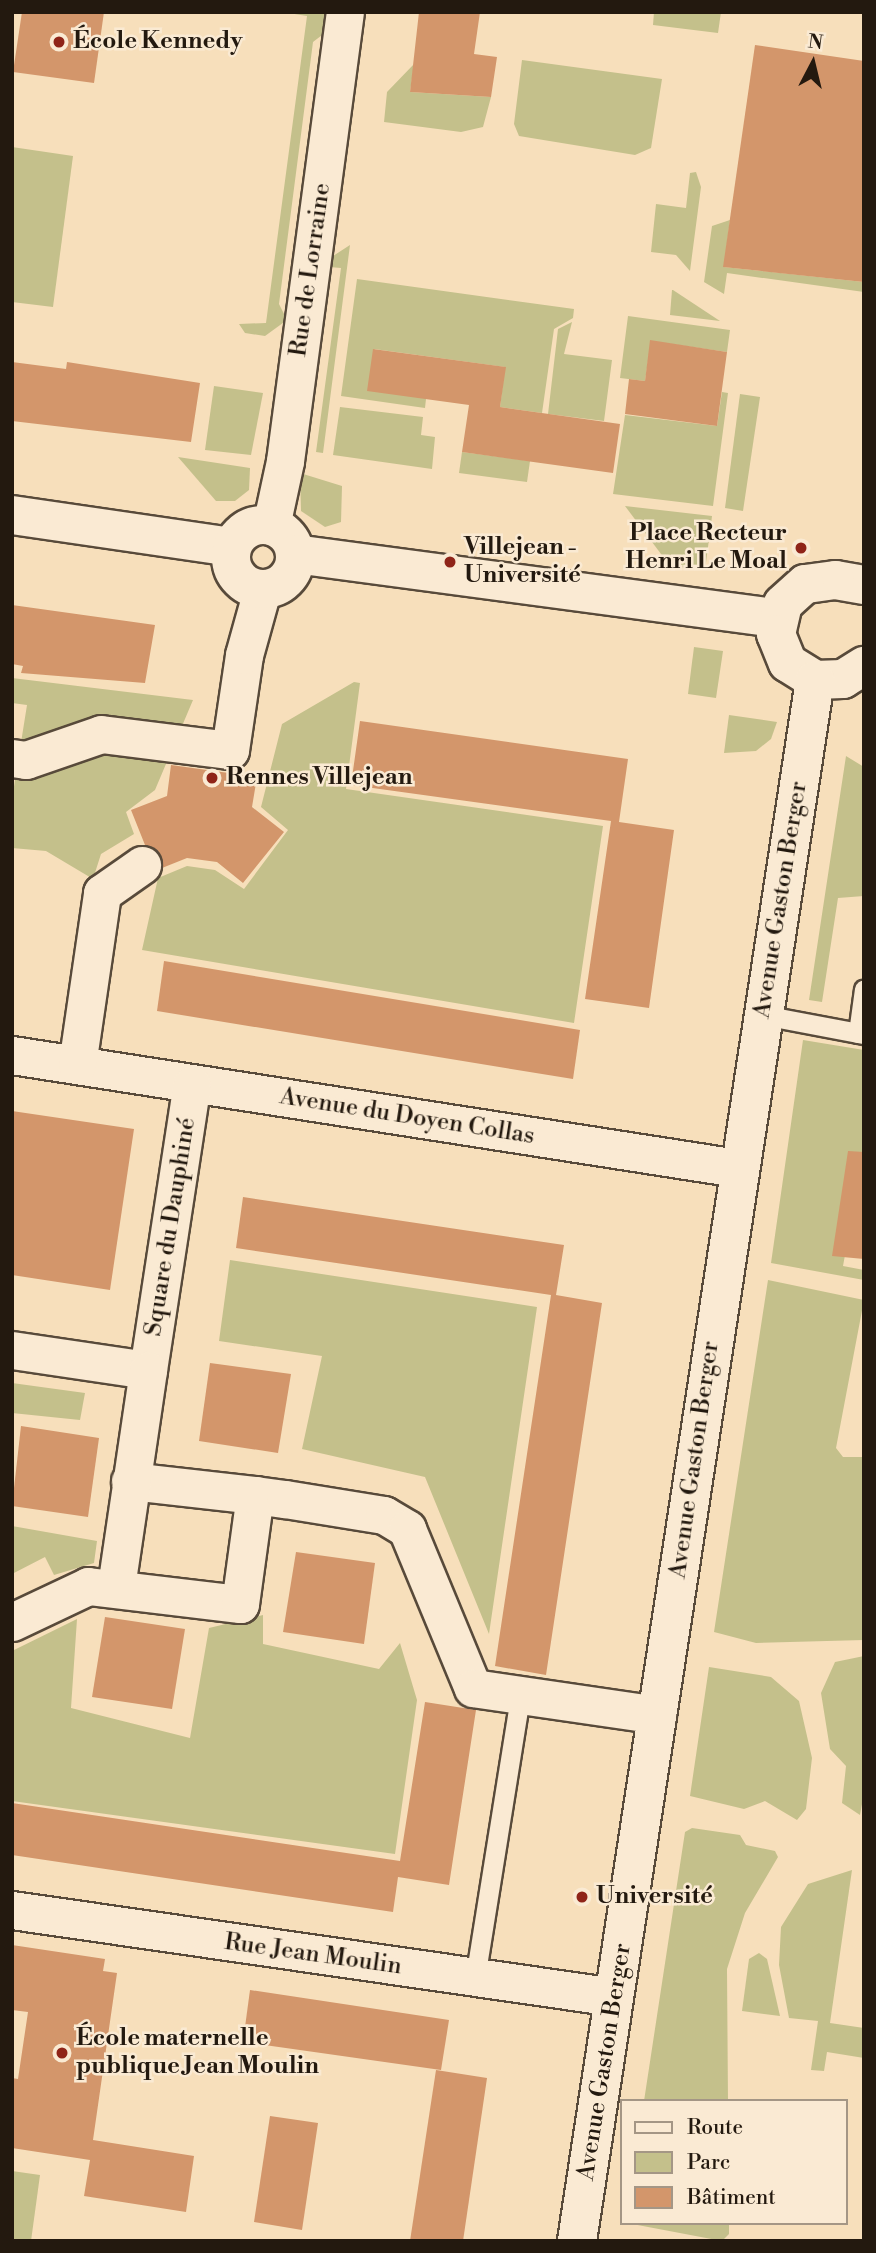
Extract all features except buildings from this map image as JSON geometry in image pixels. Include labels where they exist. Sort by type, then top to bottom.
[{"type":"street","name":"Rue de Lorraine","points":[[283,540],[285,460],[345,12]]},
{"type":"street","points":[[12,515],[232,547]]},
{"type":"street","points":[[232,547],[252,527],[283,540],[777,618]]},
{"type":"street","points":[[262,590],[287,579],[283,540]]},
{"type":"street","points":[[232,547],[237,577],[262,590]]},
{"type":"street","points":[[777,618],[805,584],[859,588]]},
{"type":"street","points":[[12,758],[26,760],[101,734],[230,750],[244,655],[262,590]]},
{"type":"street","points":[[777,618],[788,663],[815,680],[843,679],[864,666]]},
{"type":"street","name":"Avenue Gaston Berger","points":[[577,2241],[737,1168],[764,1015],[815,680]]},
{"type":"street","points":[[77,1065],[102,893],[142,865]]},
{"type":"street","name":"Avenue du Doyen Collas","points":[[12,1055],[737,1168]]},
{"type":"street","name":"Square du Dauphiné","points":[[116,1587],[192,1084]]},
{"type":"street","name":"Square du Dauphiné","points":[[12,1350],[149,1370]]},
{"type":"street","points":[[130,1481],[255,1495],[384,1515],[407,1529],[463,1675],[473,1688],[520,1698],[657,1715]]},
{"type":"street","points":[[12,1622],[88,1586],[116,1587],[240,1604],[255,1495]]},
{"type":"street","name":"Rue Jean Moulin","points":[[12,1910],[614,1997]]},
{"type":"lane","points":[[764,1015],[861,1033],[864,989]]},
{"type":"lane","points":[[475,1978],[520,1698]]},
{"type":"green space","points":[[282,12],[325,12],[326,32],[313,42],[279,304],[287,320],[265,336],[245,333],[239,324],[266,323],[307,16]]},
{"type":"green space","points":[[654,12],[721,12],[718,33],[653,25]]},
{"type":"green space","points":[[522,60],[662,79],[651,148],[635,155],[519,136],[514,124]]},
{"type":"green space","points":[[414,64],[410,92],[491,97],[483,127],[461,132],[384,122],[387,92]]},
{"type":"green space","points":[[12,147],[73,156],[53,307],[12,302]]},
{"type":"green space","points":[[696,172],[701,187],[690,271],[676,255],[651,252],[656,204],[686,208],[690,173]]},
{"type":"green space","points":[[730,220],[724,267],[864,282],[864,292],[727,273],[724,294],[704,282],[712,226]]},
{"type":"green space","points":[[350,245],[323,453],[316,452],[341,268],[329,267],[330,258]]},
{"type":"green space","points":[[357,279],[574,309],[573,318],[554,329],[542,413],[500,407],[505,367],[374,349],[426,399],[425,408],[341,396]]},
{"type":"green space","points":[[673,290],[720,321],[670,315]]},
{"type":"green space","points":[[628,316],[730,330],[727,352],[651,341],[645,381],[620,378]]},
{"type":"green space","points":[[572,322],[564,354],[612,360],[604,421],[548,414],[558,329]]},
{"type":"green space","points":[[214,386],[263,393],[251,455],[205,450]]},
{"type":"green space","points":[[722,392],[728,393],[713,506],[613,494],[625,415],[717,426]]},
{"type":"green space","points":[[740,394],[760,397],[743,511],[725,508]]},
{"type":"green space","points":[[340,407],[423,417],[421,435],[435,437],[432,469],[333,455]]},
{"type":"green space","points":[[462,452],[530,461],[527,482],[459,473]]},
{"type":"green space","points":[[178,457],[250,468],[249,490],[235,501],[216,501]]},
{"type":"green space","points":[[300,473],[342,486],[341,522],[325,527],[301,511]]},
{"type":"green space","points":[[625,506],[712,516],[705,570],[670,566]]},
{"type":"green space","points":[[694,647],[723,651],[716,698],[688,694]]},
{"type":"green space","points":[[12,678],[193,700],[155,790],[126,812],[134,834],[101,854],[93,879],[46,851],[12,848],[12,799],[27,705],[12,703]]},
{"type":"green space","points":[[354,682],[360,683],[346,789],[603,826],[574,1023],[142,950],[158,878],[187,866],[215,870],[244,889],[288,830],[261,807],[282,724]]},
{"type":"green space","points":[[729,715],[777,722],[771,739],[756,751],[724,753]]},
{"type":"green space","points":[[846,756],[864,767],[864,896],[838,898],[822,1002],[809,1000]]},
{"type":"green space","points":[[803,1040],[864,1050],[864,1151],[843,1266],[864,1270],[864,1280],[771,1263]]},
{"type":"green space","points":[[230,1260],[537,1307],[489,1634],[425,1477],[302,1449],[322,1356],[219,1341]]},
{"type":"green space","points":[[768,1280],[864,1300],[836,1448],[843,1457],[864,1457],[864,1640],[756,1643],[714,1632]]},
{"type":"green space","points":[[12,1383],[85,1393],[80,1420],[12,1413]]},
{"type":"green space","points":[[12,1526],[97,1541],[94,1563],[54,1575],[45,1557],[12,1574]]},
{"type":"green space","points":[[263,1615],[263,1644],[379,1669],[400,1643],[417,1700],[395,1854],[12,1801],[12,1651],[77,1619],[71,1708],[190,1738],[209,1628]]},
{"type":"green space","points":[[864,1656],[864,1793],[860,1815],[842,1803],[846,1766],[830,1749],[821,1693],[835,1662]]},
{"type":"green space","points":[[709,1667],[771,1677],[799,1701],[812,1758],[806,1809],[797,1820],[765,1801],[744,1809],[690,1796]]},
{"type":"green space","points":[[692,1828],[740,1835],[746,1845],[775,1851],[778,1857],[745,1913],[727,1969],[728,2099],[644,2099],[685,1832]]},
{"type":"green space","points":[[852,1870],[830,2023],[864,2028],[864,2058],[827,2052],[824,2071],[811,2070],[818,2021],[789,2018],[779,1965],[781,1927],[808,1884]]},
{"type":"green space","points":[[759,1953],[767,1959],[780,2016],[742,2011],[749,1959]]},
{"type":"green space","points":[[12,2171],[40,2175],[31,2241],[12,2241]]},
{"type":"green space","points":[[638,2225],[729,2225],[729,2234],[722,2241]]},
{"type":"place","name":"École Kennedy","points":[[59,42]]},
{"type":"place","name":"Place Recteur Henri Le Moal","points":[[801,548]]},
{"type":"place","name":"Villejean - Université","points":[[450,562]]},
{"type":"place","name":"Rennes Villejean","points":[[212,778]]},
{"type":"place","name":"Université","points":[[582,1897]]},
{"type":"place","name":"École maternelle publique Jean Moulin","points":[[62,2053]]}]
